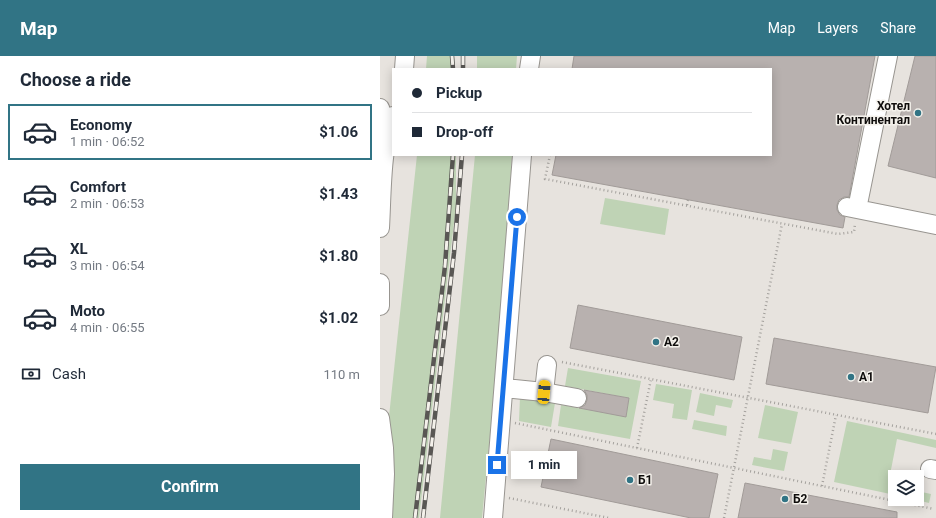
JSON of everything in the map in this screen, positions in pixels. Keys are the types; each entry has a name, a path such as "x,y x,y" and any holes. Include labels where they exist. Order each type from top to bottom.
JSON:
{"street":[{"path":"404,68 405,56"},
{"path":"530,68 531,56"},
{"path":"888,56 852,208 936,224"},
{"path":"380,108 387,126 380,228"},
{"path":"493,518 522,156"},
{"path":"380,283 380,306"},
{"path":"544,392 551,362"},
{"path":"504,388 544,392 577,398"},
{"path":"380,424 384,448 385,474 383,518"}],"path":[{"path":"550,156 545,179 838,234 854,232 852,208"},
{"path":"687,205 688,200"},
{"path":"724,518 782,224"},
{"path":"551,362 651,379 936,434"},
{"path":"637,448 651,379"},
{"path":"822,486 836,415"},
{"path":"512,422 934,509"},
{"path":"505,498 609,518"}],"green space":[{"path":"427,56 454,56 455,68 426,68"},
{"path":"477,56 517,56 516,68 477,68"},
{"path":"417,156 456,156 456,206 419,518 388,518 387,435"},
{"path":"475,156 512,156 503,291 482,518 440,518"},
{"path":"605,198 669,209 665,235 600,224"},
{"path":"568,368 641,381 630,439 558,426 561,405 626,416 629,398 565,386"},
{"path":"656,384 692,390 687,420 672,418 674,404 653,400"},
{"path":"700,393 733,400 731,408 716,405 714,416 696,412"},
{"path":"520,397 555,403 551,427 519,421"},
{"path":"765,405 798,412 791,444 758,438"},
{"path":"694,420 727,426 726,436 692,429"},
{"path":"847,421 936,440 936,448 897,439 891,470 888,470 888,494 834,482"},
{"path":"773,449 788,452 784,471 752,465 754,457 771,460"},
{"path":"924,492 931,494 929,503 924,502"}],"building":[{"path":"574,56 875,56 849,197 844,197 839,200 837,205 837,210 840,215 845,217 843,228 552,175 556,156 772,156 772,68 572,68"},
{"name":"Хотел Континентал","path":"915,56 936,56 936,178 888,166"},
{"name":"А2","path":"578,305 742,337 734,380 570,348"},
{"name":"А1","path":"774,338 936,367 928,413 766,384"},
{"path":"584,390 629,398 626,417 579,408 585,405 587,400 587,395"},
{"name":"Б1","path":"551,439 718,474 709,518 691,518 541,487"},
{"name":"Б2","path":"745,483 897,512 897,518 738,518"}],"railway":[{"path":"452,56 453,68"},
{"path":"463,56 463,68"},
{"path":"415,518 445,266 453,156"},
{"path":"423,518 454,253 462,156"}],"place":[{"name":"Хотел Континентал","path":"918,113"},
{"name":"А2","path":"656,342"},
{"name":"А1","path":"851,377"},
{"name":"Б1","path":"630,480"},
{"name":"Б2","path":"785,499"}],"route":[{"path":"497,465 517,217"}]}
